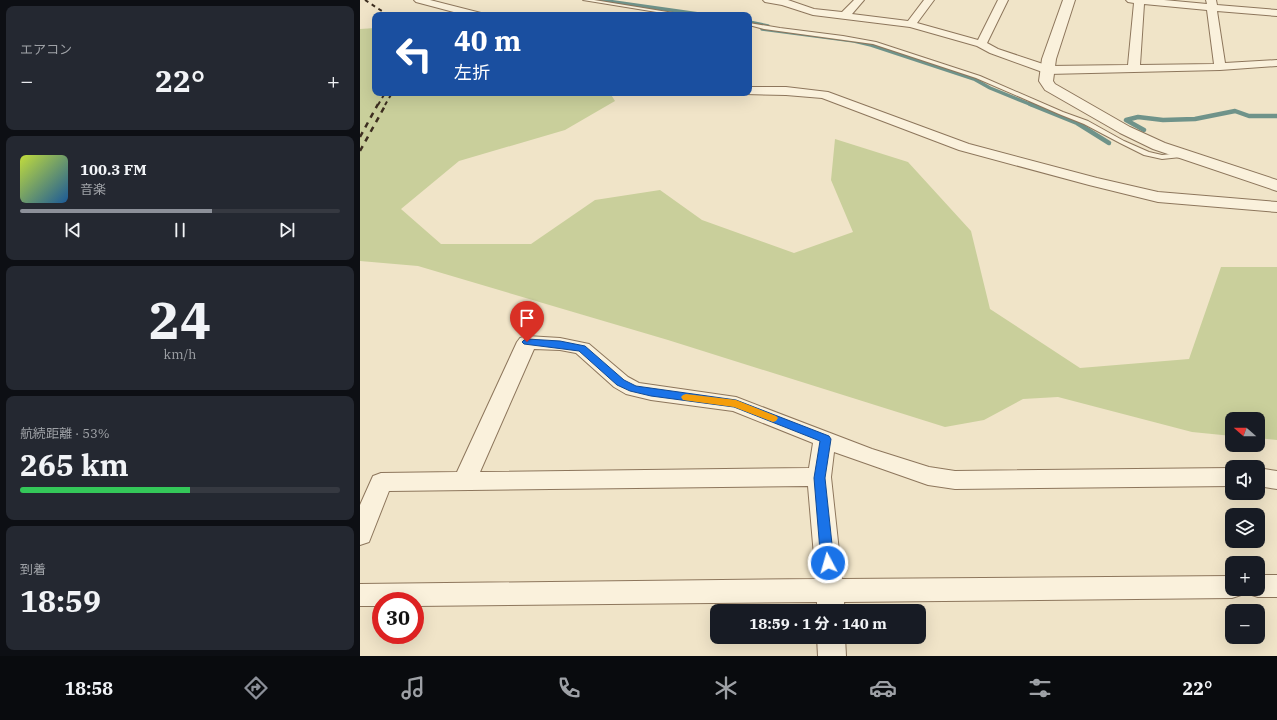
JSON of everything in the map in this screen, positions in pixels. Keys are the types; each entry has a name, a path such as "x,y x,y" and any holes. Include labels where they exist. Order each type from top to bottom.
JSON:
{"street":[{"path":"419,0 465,12"},
{"path":"768,0 785,1 813,12 911,24 981,44 994,52 1048,70 1220,67 1277,63"},
{"path":"844,15 859,0"},
{"path":"911,24 929,0"},
{"path":"981,44 1003,0"},
{"path":"1069,0 1049,59 1046,81 1050,87 1141,138 1181,154 1277,186"},
{"path":"1134,68 1137,0 1211,4 1277,13"},
{"path":"1211,4 1220,67"},
{"path":"752,91 786,91 824,95 964,147 1071,176 1158,197 1277,207"},
{"path":"465,480 527,342 560,344 582,348 621,382 633,389 651,393 736,404 864,455 928,476 955,480 1225,477"},
{"path":"825,439 819,478 831,601"},
{"path":"360,535 381,482 465,480 819,478"},
{"path":"1265,478 1277,480"},
{"path":"1265,586 1277,586"},
{"path":"360,595 831,601 1225,587"},
{"path":"831,644 832,656"}],"lane":[{"path":"585,0 664,12"},
{"path":"752,25 775,30 874,43 978,77 1061,113 1075,116 1136,149 1161,158 1181,154"}],"green space":[{"path":"372,28 372,96 612,96 615,101 565,130 459,161 401,209 441,244 531,244 595,200 660,190 702,220 794,253 853,232 831,180 835,139 908,162 971,231 990,309 1080,368 1189,359 1221,267 1277,267 1277,440 1265,439 1265,412 1225,412 1225,435 1192,432 1058,397 1023,399 984,420 945,427 668,340 418,266 360,261 360,29"}],"waterway":[{"path":"600,0 685,12"},
{"path":"752,23 768,26"},
{"path":"762,29 854,41 871,45 974,79 990,88 1032,105"},
{"path":"1030,104 1077,123 1109,143"},
{"path":"1144,130 1126,120 1138,117 1163,120 1195,119 1235,111 1249,116 1277,116"}],"railway":[{"path":"365,0 383,12"},
{"path":"378,105 383,96"},
{"path":"385,105 390,96"},
{"path":"360,137 378,104"},
{"path":"360,151 386,104"}],"slow traffic":[{"path":"686,397 736,404 773,418"}],"route":[{"path":"527,342 560,344 582,348 621,382 633,389 651,393 736,404 825,439 819,478 828,563"}]}
